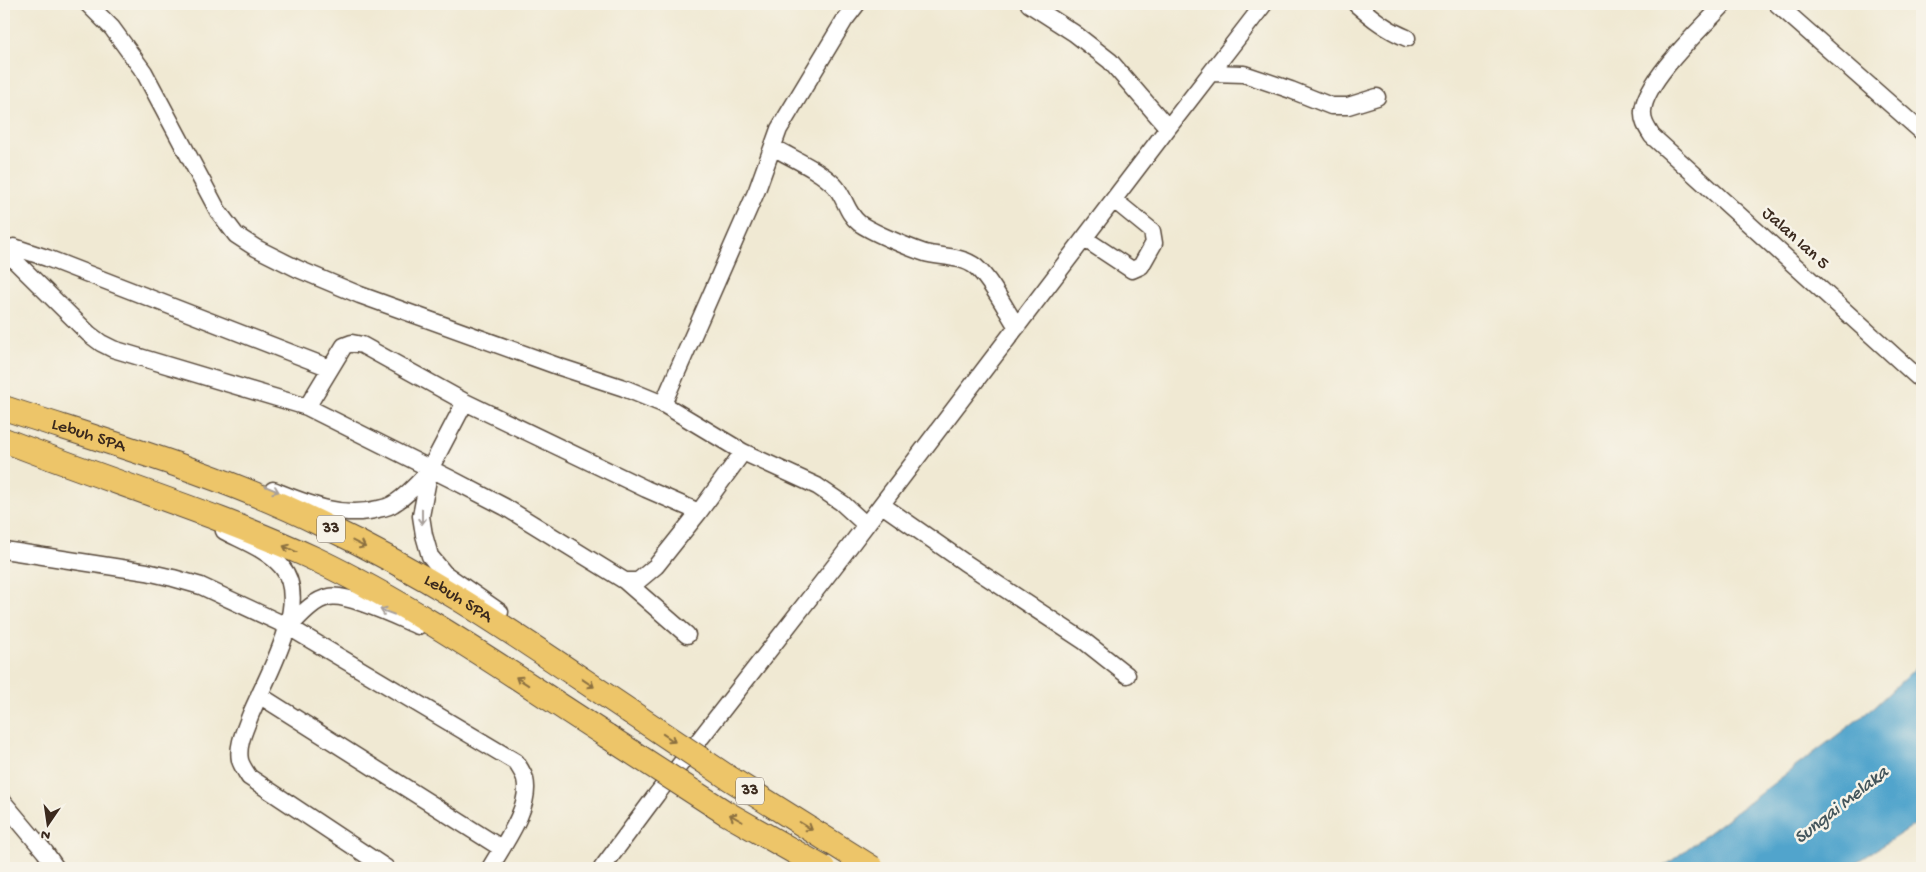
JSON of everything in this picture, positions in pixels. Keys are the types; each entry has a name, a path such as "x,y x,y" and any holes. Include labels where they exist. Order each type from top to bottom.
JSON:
{"highway":[{"path":"4,402 32,417"},
{"name":"Lebuh SPA","path":"4,408 142,453 239,489 321,524 388,558 458,598 726,776 872,868"},
{"name":"Lebuh SPA","path":"4,440 84,471 225,520 317,560 386,596 435,624 726,813 824,868"},
{"path":"4,456 84,471"}],"street":[{"path":"88,4 112,28 144,72 204,187 218,211 236,235 256,248 298,269 360,296 550,364 624,388 663,404 743,452 817,486 842,503 866,525"},
{"path":"663,404 757,190 779,129 844,21 857,4"},
{"path":"1029,4 1074,32 1110,61 1168,128"},
{"path":"602,868 1264,4"},
{"path":"1356,4 1376,22 1395,34 1407,38"},
{"name":"Jalan Ian 5","path":"1724,4 1661,74 1646,99 1643,111 1644,124 1652,136 1922,381"},
{"path":"1776,4 1922,132"},
{"path":"1211,73 1244,74 1331,106 1348,106 1377,98"},
{"path":"772,147 834,184 841,193 850,215 860,224 917,250 962,260 976,266 1017,327"},
{"path":"1085,238 1132,270 1141,266 1154,243 1152,231 1114,200"},
{"path":"330,368 20,248 11,250 10,256 89,334 101,343 113,349 307,408 430,469 504,507 626,581 686,635"},
{"path":"307,408 344,346 352,343 362,345 465,402 646,489 699,512"},
{"path":"142,453 184,456 311,505 342,512 369,512 392,505 410,491 430,469 465,402"},
{"path":"626,581 638,581 647,575 699,512 743,452"},
{"path":"430,469 421,516 430,556 444,573 539,639 559,664"},
{"path":"132,487 268,554 282,567 290,581 292,596 289,627 240,740 240,760 249,776 386,868"},
{"path":"882,505 1084,641 1128,675"},
{"path":"4,550 173,578 201,586 289,627 516,762 525,779 526,795 522,812 490,868"},
{"path":"289,627 315,603 330,597 354,600 393,615 479,654"},
{"path":"259,695 501,848"},
{"path":"4,803 56,868"}],"water":[{"name":"Sungai Melaka","path":"1922,662 1922,820 1847,868 1662,868 1873,708"}]}
